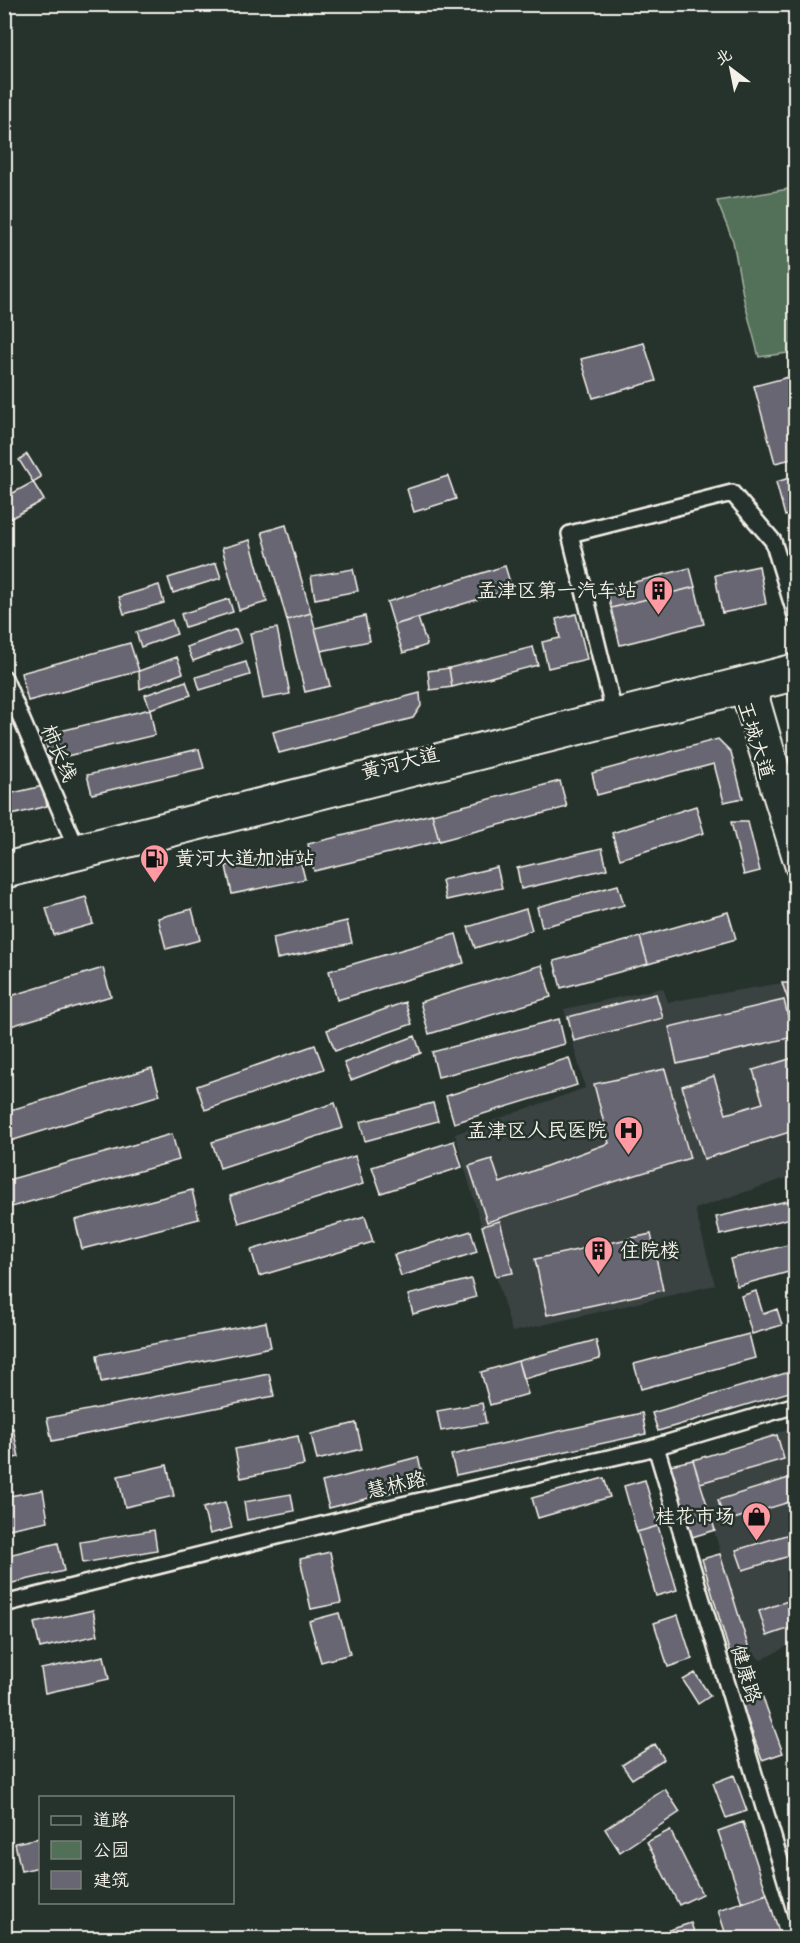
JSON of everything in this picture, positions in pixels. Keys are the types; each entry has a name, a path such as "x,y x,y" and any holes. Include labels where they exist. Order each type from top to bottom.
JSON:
{"main road":[{"name":"黄河大道","path":"4,863 747,684 795,664"},
{"name":"黄河大道","path":"747,684 795,680"},
{"name":"王城大道","path":"747,684 795,825"},
{"name":"王城大道","path":"747,684 795,868"},
{"name":"黄河大道","path":"4,878 615,717"}],"street":[{"path":"615,717 570,534 732,493 773,542 795,616"},
{"name":"柿长线","path":"4,678 75,845"},
{"name":"慧林路","path":"4,1604 398,1506 656,1447 795,1405"},
{"name":"健康路","path":"656,1447 795,1914"}],"shaded area":[{"name":"孟津区人民医院","path":"795,981 795,1175 695,1209 715,1285 512,1332 455,1134 585,1088 564,1009 663,988 668,1002"},
{"name":"桂花市场","path":"795,1427 795,1642 761,1660 749,1649 693,1460"}],"green space":[{"path":"795,188 795,352 759,357 744,300 733,241 717,201"}],"building":[{"path":"644,343 656,381 593,398 581,359"},
{"path":"796,375 796,407 788,409 796,435 796,458 775,463 754,386"},
{"path":"27,454 41,477 33,482 19,460"},
{"path":"448,476 456,499 414,512 407,489"},
{"path":"796,476 796,513 785,516 776,482"},
{"path":"33,482 44,500 4,522 4,498"},
{"path":"286,525 311,613 287,620 262,532"},
{"path":"250,540 267,602 239,610 222,548"},
{"path":"216,563 221,578 173,593 168,578"},
{"path":"505,566 512,589 394,625 387,602"},
{"path":"759,566 766,604 722,613 715,575"},
{"path":"690,568 695,587 611,608 607,589"},
{"path":"353,569 358,591 315,599 311,576"},
{"path":"159,585 164,603 124,614 119,597"},
{"name":"孟津区第一汽车站","path":"695,587 704,624 620,645 611,608"},
{"path":"229,599 233,612 185,627 181,614"},
{"path":"311,613 330,686 305,692 287,620"},
{"path":"576,614 587,659 548,668 542,642 560,638 556,619"},
{"path":"365,616 370,641 321,651 315,628"},
{"path":"418,618 427,645 403,653 394,625"},
{"path":"172,620 177,634 141,647 136,632"},
{"path":"277,628 290,694 263,699 250,633"},
{"path":"236,629 241,643 193,661 187,647"},
{"path":"130,643 139,671 28,701 21,673"},
{"path":"533,647 538,665 452,687 449,668"},
{"path":"177,657 183,673 140,689 139,671"},
{"path":"246,662 250,675 200,690 196,677"},
{"path":"449,668 452,687 430,690 428,671"},
{"path":"186,681 191,695 150,709 145,695"},
{"path":"420,693 421,706 413,718 279,753 273,732"},
{"path":"150,709 155,735 50,760 44,735"},
{"path":"718,739 731,752 743,798 724,802 714,764 597,795 592,773"},
{"path":"199,749 204,768 92,794 87,775"},
{"path":"560,781 567,807 439,841 432,814"},
{"path":"43,786 47,806 4,817 4,795"},
{"path":"696,806 704,833 620,859 612,833"},
{"path":"432,814 439,841 314,871 308,844"},
{"path":"731,822 748,822 760,871 744,875"},
{"path":"602,848 607,869 521,889 517,868"},
{"path":"298,851 305,879 232,894 226,866"},
{"path":"497,867 502,888 446,900 442,880"},
{"path":"618,885 624,905 542,927 537,907"},
{"path":"86,897 93,924 54,935 46,908"},
{"path":"192,909 200,940 166,949 158,918"},
{"path":"526,909 532,930 475,948 468,927"},
{"path":"728,912 736,939 648,964 640,937"},
{"path":"347,921 352,943 277,959 273,938"},
{"path":"456,934 464,963 337,1000 329,971"},
{"path":"640,937 648,964 561,988 554,961"},
{"path":"542,965 551,997 429,1034 420,1002"},
{"path":"103,968 111,996 4,1028 4,998"},
{"path":"782,983 796,983 796,1022"},
{"path":"656,994 663,1018 574,1041 568,1017"},
{"path":"784,1000 793,1037 677,1064 669,1027"},
{"path":"405,1002 412,1024 335,1051 327,1030"},
{"path":"559,1019 565,1044 438,1077 432,1052"},
{"path":"415,1036 421,1053 351,1080 344,1063"},
{"path":"315,1045 324,1069 205,1110 197,1086"},
{"path":"796,1057 796,1130 704,1159 682,1086 714,1076 726,1114 763,1103 753,1070"},
{"path":"569,1058 577,1085 454,1123 446,1096"},
{"path":"152,1068 160,1095 4,1143 4,1112"},
{"path":"665,1069 690,1158 487,1222 469,1166 492,1159 500,1183 609,1143 594,1084"},
{"path":"335,1103 343,1128 220,1168 212,1142"},
{"path":"433,1103 438,1121 365,1141 360,1122"},
{"path":"172,1134 179,1160 4,1209 4,1181"},
{"path":"454,1141 462,1167 381,1193 372,1167"},
{"path":"355,1156 363,1184 239,1223 230,1196"},
{"path":"192,1190 199,1219 82,1249 75,1220"},
{"path":"796,1199 796,1217 720,1235 716,1217"},
{"path":"365,1216 373,1242 259,1276 251,1250"},
{"path":"500,1221 513,1273 496,1276 482,1226"},
{"path":"471,1231 477,1252 401,1276 394,1255"},
{"name":"住院楼","path":"651,1234 663,1290 547,1315 535,1259"},
{"path":"796,1243 796,1270 737,1286 730,1259"},
{"path":"471,1279 476,1297 413,1314 408,1295"},
{"path":"756,1291 763,1314 777,1309 782,1325 752,1334 741,1296"},
{"path":"266,1322 271,1347 101,1382 97,1355"},
{"path":"749,1334 755,1358 641,1389 634,1364"},
{"path":"596,1340 600,1359 523,1379 518,1361"},
{"path":"518,1361 528,1394 490,1405 481,1372"},
{"path":"796,1370 796,1390 658,1431 652,1413"},
{"path":"269,1374 274,1396 52,1441 47,1418"},
{"path":"482,1403 486,1423 441,1431 437,1411"},
{"path":"642,1413 646,1434 456,1475 451,1455"},
{"path":"356,1423 362,1449 317,1460 311,1434"},
{"path":"13,1428 19,1457 4,1460 4,1430"},
{"path":"777,1435 784,1459 700,1483 693,1460"},
{"path":"298,1436 304,1465 241,1478 235,1449"},
{"path":"418,1457 425,1484 329,1508 322,1482"},
{"path":"693,1460 715,1530 692,1537 670,1465"},
{"path":"167,1465 174,1496 125,1507 118,1476"},
{"path":"792,1477 796,1488 796,1500 724,1522 718,1500"},
{"path":"604,1478 610,1497 538,1518 532,1498"},
{"path":"645,1480 658,1526 637,1532 624,1486"},
{"path":"43,1490 48,1521 4,1530 4,1497"},
{"path":"291,1494 294,1511 247,1520 244,1502"},
{"path":"225,1502 232,1528 210,1534 203,1508"},
{"path":"658,1526 677,1590 656,1596 637,1532"},
{"path":"154,1530 157,1550 83,1563 80,1542"},
{"path":"796,1532 796,1554 743,1570 736,1550"},
{"path":"58,1543 64,1571 4,1585 4,1556"},
{"path":"330,1552 341,1603 311,1609 300,1559"},
{"path":"720,1554 749,1649 730,1654 702,1559"},
{"path":"796,1598 796,1626 767,1636 759,1611"},
{"path":"93,1610 98,1635 40,1648 34,1623"},
{"path":"339,1613 350,1654 321,1662 309,1621"},
{"path":"678,1615 692,1659 668,1667 654,1623"},
{"path":"104,1656 109,1679 45,1693 41,1669"},
{"path":"695,1673 710,1696 698,1704 683,1680"},
{"path":"762,1695 783,1753 762,1760 741,1702"},
{"path":"655,1744 664,1759 632,1779 622,1765"},
{"path":"734,1775 747,1811 726,1818 713,1783"},
{"path":"665,1789 680,1812 620,1852 605,1829"},
{"path":"743,1822 767,1894 742,1903 718,1831"},
{"path":"670,1830 702,1894 679,1905 647,1842"},
{"path":"39,1838 39,1867 21,1871 15,1843"},
{"path":"767,1894 781,1938 753,1938 752,1934 727,1938 718,1910"},
{"path":"691,1923 696,1938 668,1938 666,1931"}],"place":[{"name":"孟津区第一汽车站","path":"658,616"},
{"name":"黄河大道加油站","path":"154,884"},
{"name":"孟津区人民医院","path":"628,1156"},
{"name":"住院楼","path":"599,1276"},
{"name":"桂花市场","path":"756,1542"}]}
